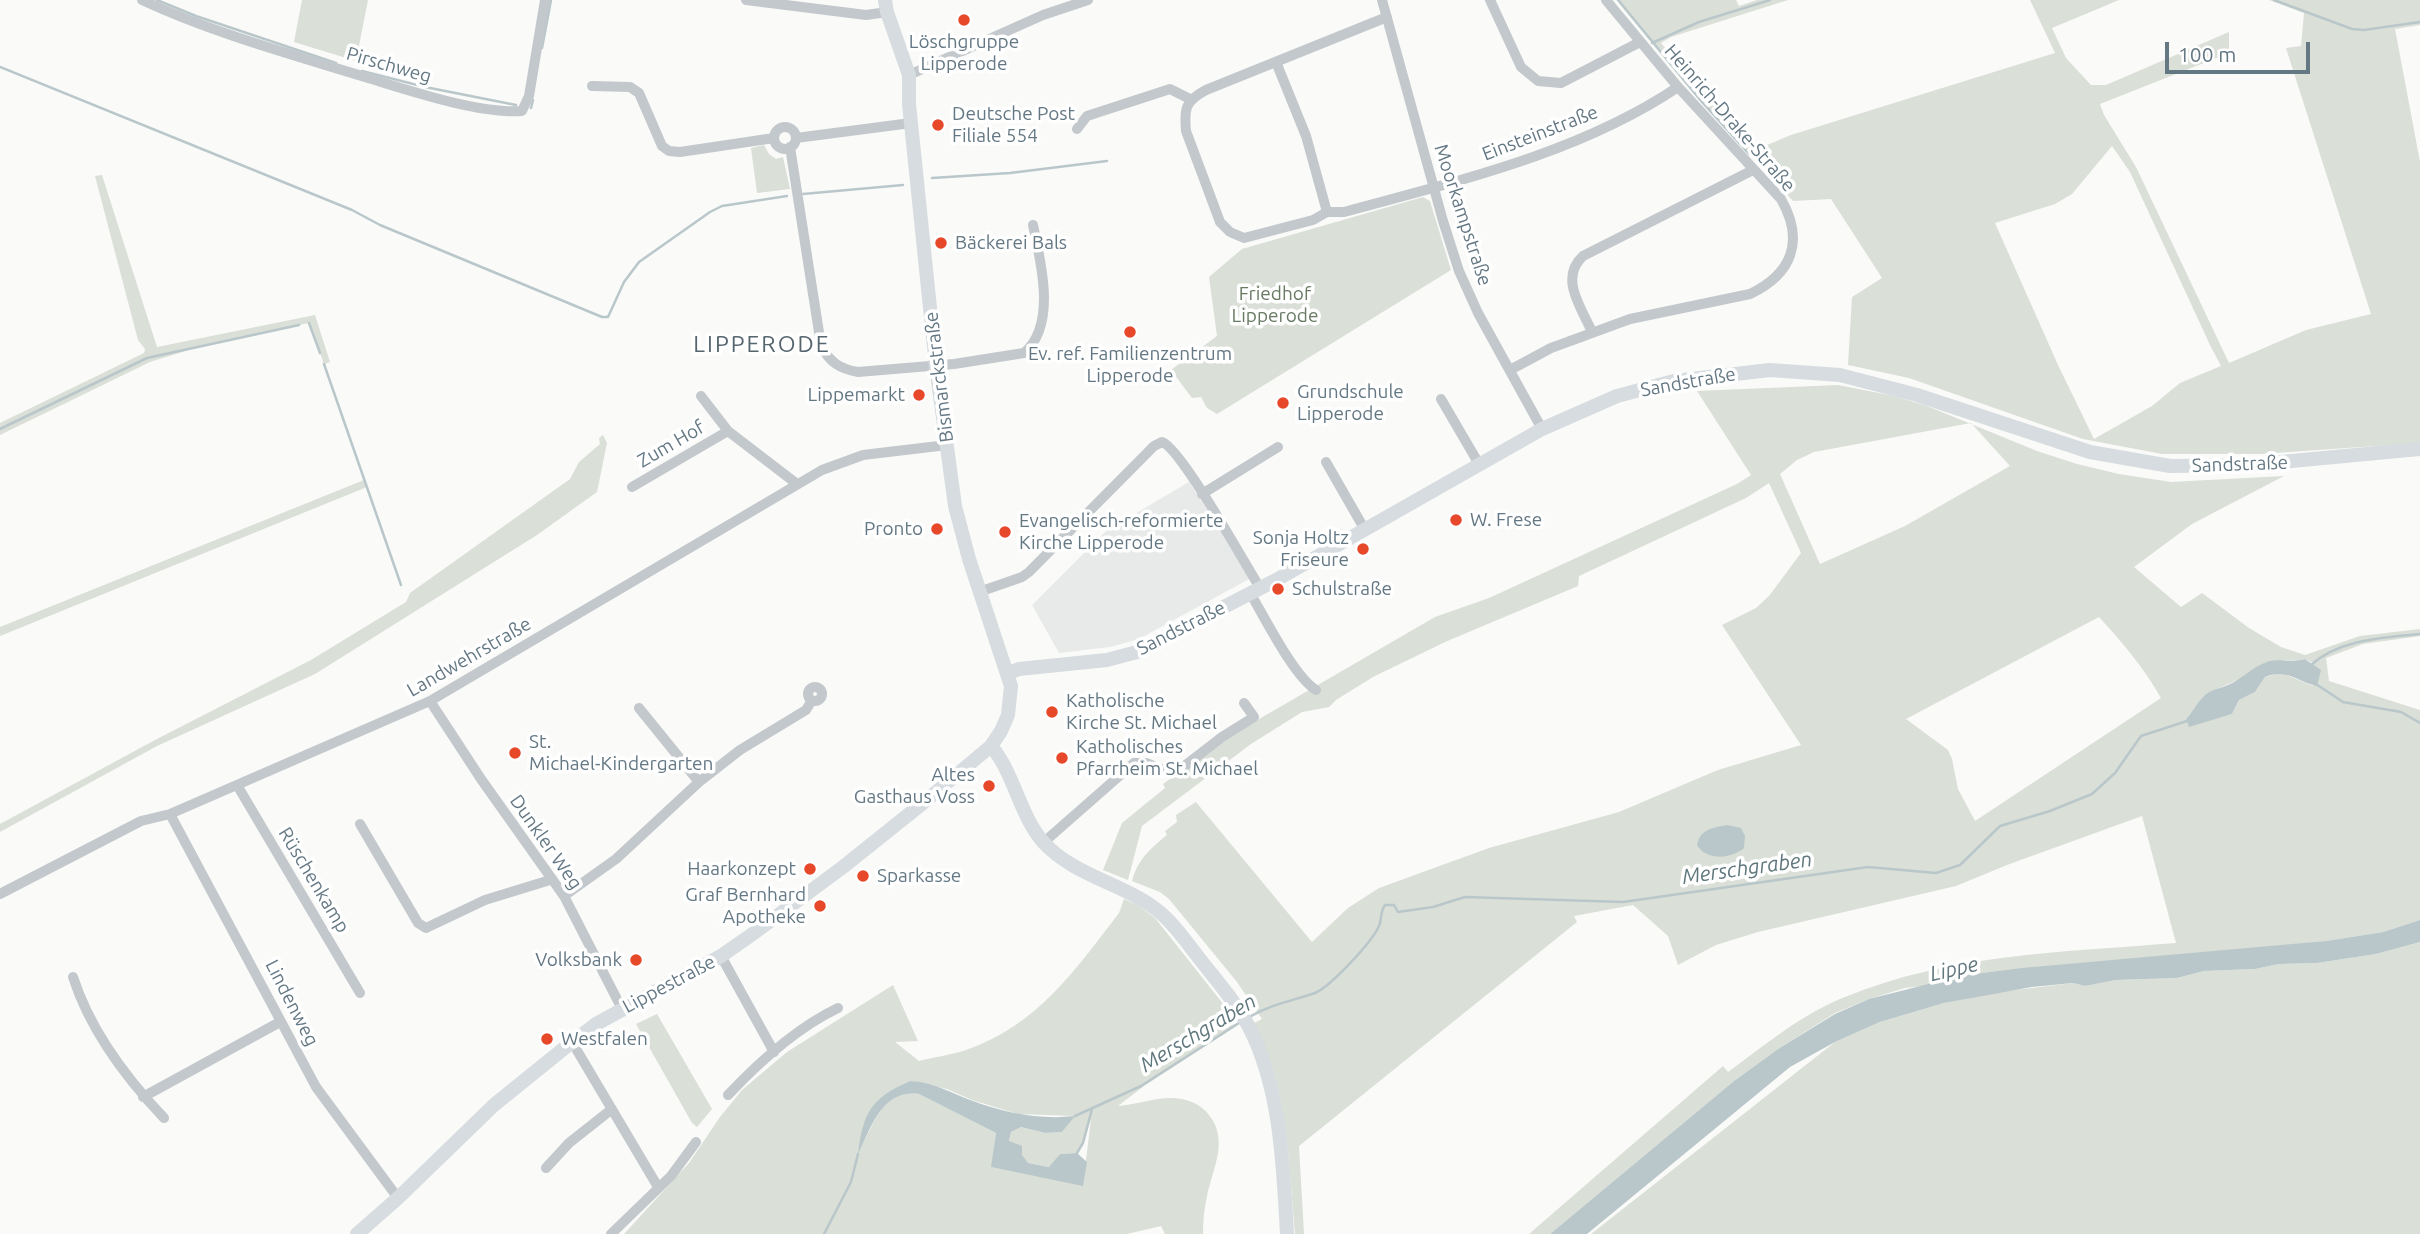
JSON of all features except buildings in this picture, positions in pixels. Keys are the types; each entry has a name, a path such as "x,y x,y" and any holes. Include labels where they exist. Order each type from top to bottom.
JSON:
{"main road":[{"name":"Bismarckstraße","path":"886,6 909,75 911,123 936,366 955,506 979,592 1009,673 1011,696 1008,715 991,746"},
{"name":"Sandstraße","path":"1009,673 1107,660 1137,652 1365,530 1542,429 1618,396 1674,381 1710,375 1770,370 1839,375 1917,395 2090,452 2157,464 2249,465 2420,449"},
{"path":"991,746 1003,761 1017,797 1044,842 1059,857 1142,899 1166,918 1249,1026 1264,1062 1273,1101 1283,1167 1287,1234"},
{"name":"Lippestraße","path":"357,1234 494,1105 572,1042 622,1009 721,956 843,867 991,746"}],"street":[{"name":"Pirschweg","path":"142,0 248,41 419,93 505,113 522,111 529,96 545,0"},
{"path":"746,0 866,15 886,6"},
{"path":"909,75 1043,15 1088,0"},
{"name":"Moorkampstraße","path":"1381,0 1433,187 1460,271 1477,312 1542,429"},
{"path":"1490,0 1521,67 1538,81 1561,83 1640,42"},
{"name":"Heinrich-Drake-Straße","path":"1510,370 1551,348 1630,319 1750,294 1766,287 1780,275 1792,250 1791,217 1781,199 1678,87 1606,0"},
{"path":"1077,129 1087,116 1170,89 1192,100 1206,90 1387,17"},
{"path":"1276,62 1306,136 1327,212"},
{"path":"592,86 631,87 639,93 662,146 669,151 680,152 774,138"},
{"name":"Einsteinstraße","path":"1192,100 1187,106 1186,131 1220,222 1230,232 1244,237 1313,220 1327,212 1344,212 1480,175 1606,127 1661,99 1678,87"},
{"path":"774,138 779,147 911,123"},
{"path":"774,138 778,129 785,126 792,129 821,345 825,354 847,370 858,372 936,366 1024,354 1032,346 1043,323 1040,262 1033,225"},
{"path":"1592,332 1572,286 1572,270 1577,261 1753,170"},
{"name":"Zum Hof","path":"701,396 728,431 797,484"},
{"path":"1441,399 1479,464"},
{"name":"Zum Hof","path":"632,487 728,431"},
{"path":"979,592 1029,572 1154,446 1163,442 1170,444 1202,494 1286,653 1308,686 1316,690"},
{"name":"Landwehrstraße","path":"0,894 141,821 170,814 430,701 822,470 863,455 947,445"},
{"path":"1202,494 1278,447"},
{"path":"1326,462 1365,530"},
{"path":"564,896 616,859 699,782 740,750 806,710 812,700"},
{"name":"Dunkler Weg","path":"430,701 550,880 564,896 622,1009"},
{"path":"1044,842 1134,763 1146,763 1170,772 1182,768 1222,737 1254,718 1244,702"},
{"path":"639,708 699,782"},
{"name":"Rüschenkamp","path":"237,785 360,993"},
{"name":"Lindenweg","path":"170,814 316,1087 398,1198"},
{"path":"360,824 421,926 430,927 485,900 550,880"},
{"path":"721,956 774,1052"},
{"path":"73,977 100,1035 144,1097 164,1118"},
{"path":"728,1094 811,1022 838,1008"},
{"path":"144,1097 280,1022"},
{"path":"572,1042 658,1187"},
{"path":"546,1168 569,1143 612,1109"},
{"path":"611,1234 671,1176 696,1142"}],"shaded area":[{"path":"1189,482 1251,578 1139,639 1110,647 1059,653 1032,605 1114,523 1116,525"},
{"path":"2305,659 2321,670 2317,686 2286,675 2265,677 2255,692 2239,700 2232,714 2189,727 2186,719 2209,692 2233,682 2267,662"},
{"path":"1727,825 1741,828 1745,836 1744,848 1719,857 1701,850 1697,845 1704,832"},
{"path":"2420,920 2420,942 2376,954 2317,963 2204,971 2177,978 2116,980 2085,986 2073,983 2032,987 1944,1003 1880,1022 1835,1042 1790,1067 1587,1234 1550,1234 1734,1081 1778,1049 1835,1014 1869,999 1960,976 2326,941 2383,932"},
{"path":"910,1081 935,1086 1010,1112 1049,1117 1075,1116 1062,1132 1045,1133 1021,1127 1011,1132 1009,1141 1022,1146 1022,1155 1028,1163 1049,1167 1060,1154 1077,1153 1087,1162 1083,1186 991,1167 996,1133 919,1094 906,1094 887,1104 873,1122 858,1154 866,1117 871,1108 886,1094"}],"green space":[{"path":"302,0 368,0 356,61 294,42"},
{"path":"1618,0 1736,0 1739,6 1757,0 1788,0 1671,37 1661,43 1755,150 1791,135 2055,53 2030,0 2119,0 2052,28 2066,58 2091,85 2106,85 2229,32 2229,53 2100,104 2136,167 2229,363 2306,330 2371,314 2286,48 2301,46 2304,13 2269,0 2420,0 2420,25 2395,29 2420,162 2420,443 2260,454 2162,454 2083,439 1909,378 1848,365 1852,297 1882,278 1831,199 1793,201 1702,102","holes":["2112,146 2130,172 2221,366 2180,383 2152,406 2094,439 1995,223 2055,204 2072,194"]},
{"path":"764,145 776,159 783,157 790,189 757,193 751,148"},
{"path":"102,175 157,347 315,315 330,362 324,364 309,323 208,344 150,362 0,435 0,423 144,353 145,349 138,340 95,176"},
{"name":"Friedhof Lipperode","path":"1423,197 1430,201 1451,270 1217,414 1207,408 1201,397 1192,398 1171,370 1217,336 1209,277 1242,249"},
{"path":"1838,385 1894,396 1969,423 1814,452 1797,460 1780,474 1820,564 1905,526 2010,466 1972,425 2037,451 2119,474 2171,482 2284,476 2192,524 2134,567 2181,607 2202,593 2249,628 2281,647 2305,655 2360,636 2420,629 2420,636 2363,644 2326,658 2329,681 2420,710 2420,920 2383,932 2326,941 1905,988 1869,999 1835,1013 1734,1081 1550,1234 1529,1234 1723,1066 1728,1072 1784,1031 1829,1004 1885,983 1966,963 2176,943 2142,816 1956,886 1758,932 1716,945 1678,965 1668,936 1633,905 1574,916 1577,922 1299,1146 1304,1234 1295,1234 1280,1099 1269,1058 1254,1023 1262,1019 1237,982 1169,899 1160,892 1132,881 1141,860 1167,835 1165,831 1177,822 1176,815 1196,802 1312,942 1348,908 1379,888 1489,848 1619,812 1718,770 1801,745 1722,625 1756,608 1769,596 1801,553 1769,483 1746,498 1579,576 1578,586 1445,642 1373,677 1329,707 1302,712 1251,744 1142,826 1128,880 1103,870 1122,823 1165,788 1163,784 1223,740 1435,617 1489,598 1737,484 1751,475 1697,391","holes":["2099,617 2133,656 2161,698 1975,821 1958,789 1948,750 1906,719","2305,659 2313,663 2313,686 2282,673 2265,677 2255,692 2239,700 2232,714 2189,726 2186,719 2207,694 2284,660"]},
{"path":"603,435 607,443 597,492 537,535 315,674 157,746 0,832 0,824 311,660 406,602 410,593 570,479 579,462 600,444 599,438"},
{"path":"364,480 367,487 0,636 0,627"},
{"path":"1124,899 1155,918 1228,1010 1236,1026 1118,1106 1176,1098 1197,1104 1209,1115 1215,1125 1219,1144 1205,1206 1203,1234 1165,1234 1161,1226 1127,1234 624,1234 689,1163 742,1090 787,1052 893,985 918,1041 895,1042 919,1061 966,1050 1014,1026 1034,1011 1070,975 1119,913","holes":["910,1081 947,1089 1018,1114 1074,1116 1062,1132 1045,1133 1021,1127 1011,1132 1009,1142 1028,1163 1050,1167 1060,1154 1077,1153 1091,1119 1083,1185 992,1167 996,1133 919,1094 896,1097 887,1104 874,1121 858,1151 875,1108 897,1087"]},
{"path":"2420,942 2420,1234 1591,1234 1835,1042 1880,1022 1944,1003 1999,992 2073,983 2085,986 2116,980 2177,978 2204,971 2255,969 2279,964 2317,963 2376,954"},
{"path":"657,1014 712,1109 697,1127 692,1123 636,1024"}],"waterway":[{"path":"157,0 196,16 336,63"},
{"path":"542,48 551,0"},
{"path":"1618,0 1702,102 1749,154"},
{"path":"1652,43 1699,22 1770,0"},
{"path":"2274,0 2352,29 2364,30 2420,22"},
{"path":"0,67 352,210 380,225 602,317 608,317 624,282 639,262 710,212 722,206 787,196"},
{"path":"362,71 516,105"},
{"path":"531,108 533,100"},
{"path":"932,178 1010,173 1107,161"},
{"path":"803,194 903,185"},
{"path":"309,323 320,353"},
{"path":"0,429 147,358 299,325"},
{"path":"324,364 401,585"},
{"path":"2311,665 2322,656 2362,641 2420,634"},
{"name":"Merschgraben","path":"2316,684 2343,702 2401,712 2420,723"},
{"name":"Merschgraben","path":"1248,1018 1272,1006 1315,993 1331,982 1375,933 1385,905 1394,905 1398,912 1433,907 1465,897 1623,902 1868,867 1936,873 1960,865 2000,826 2050,811 2092,794 2115,773 2141,736 2190,720"},
{"name":"Merschgraben","path":"1075,1116 1141,1086 1239,1023"},
{"path":"1077,1153 1083,1143 1092,1109"},
{"path":"824,1234 851,1182 858,1154"}],"place":[{"name":"Löschgruppe Lipperode","path":"964,20"},
{"name":"Deutsche Post Filiale 554","path":"938,125"},
{"name":"Bäckerei Bals","path":"941,243"},
{"name":"Ev. ref. Familienzentrum Lipperode","path":"1130,332"},
{"name":"Lippemarkt","path":"919,395"},
{"name":"Grundschule Lipperode","path":"1283,403"},
{"name":"W. Frese","path":"1456,520"},
{"name":"Pronto","path":"937,529"},
{"name":"Evangelisch-reformierte Kirche Lipperode","path":"1005,532"},
{"name":"Sonja Holtz Friseure","path":"1363,549"},
{"name":"Schulstraße","path":"1278,589"},
{"name":"Katholische Kirche St. Michael","path":"1052,712"},
{"name":"St. Michael-Kindergarten","path":"515,753"},
{"name":"Katholisches Pfarrheim St. Michael","path":"1062,758"},
{"name":"Altes Gasthaus Voss","path":"989,786"},
{"name":"Haarkonzept","path":"810,869"},
{"name":"Sparkasse","path":"863,876"},
{"name":"Graf Bernhard Apotheke","path":"820,906"},
{"name":"Volksbank","path":"636,960"},
{"name":"Westfalen","path":"547,1039"}],"district":[{"name":"LIPPERODE","path":"762,344"}],"water label":[{"name":"Lippe","path":"1954,969"}]}
